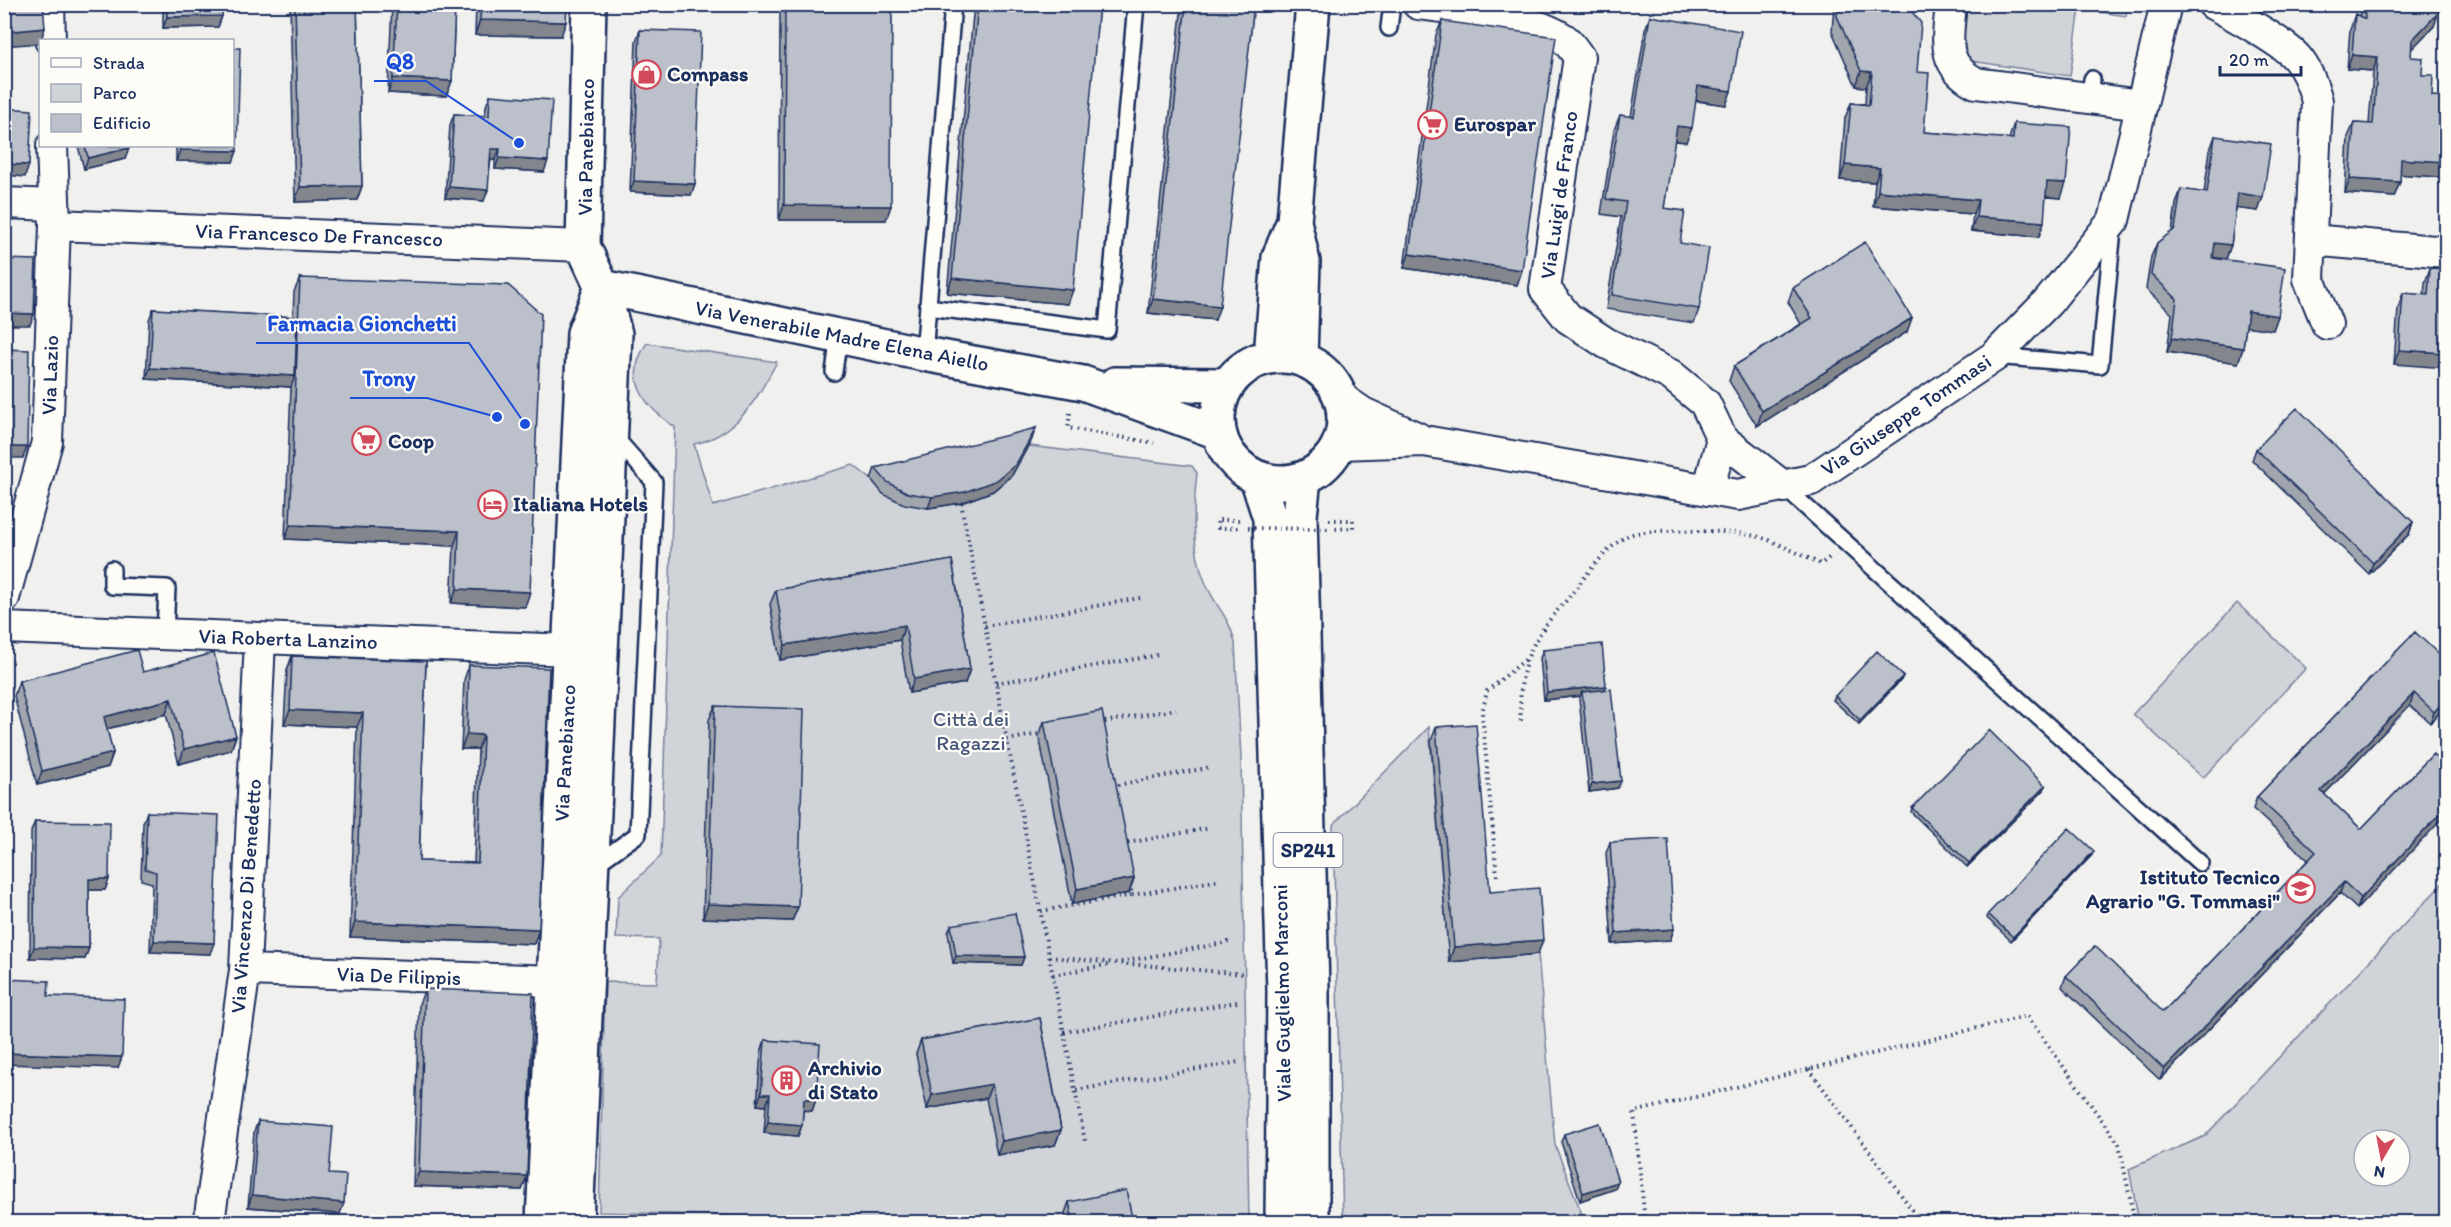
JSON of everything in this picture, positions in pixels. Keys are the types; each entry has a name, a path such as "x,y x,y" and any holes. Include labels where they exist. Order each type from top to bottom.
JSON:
{"street":[{"path":"49,4 50,39"},
{"name":"Via Panebianco","path":"576,1222 615,334 602,286 584,246 589,4"},
{"path":"1286,357 1303,262 1294,221 1313,4"},
{"name":"Via Luigi de Franco","path":"1418,4 1482,12 1523,14 1566,40 1579,57 1545,289 1568,318 1606,343 1671,375 1705,403 1722,439"},
{"path":"1951,4 1949,55 1953,66 1964,77 1976,83 2091,88 2141,105"},
{"name":"Via Giuseppe Tommasi","path":"1340,444 1424,441 1738,495 1811,480 1995,356 2048,302 2114,220 2166,4"},
{"path":"2222,9 2296,56 2311,79 2317,101 2309,279 2326,324"},
{"name":"Via Lazio","path":"4,598 47,442 54,215 52,147"},
{"name":"Via Francesco De Francesco","path":"4,203 54,215 112,236 584,246"},
{"path":"2311,240 2446,252"},
{"name":"Via Panebianco","path":"543,1222 584,333 602,286"},
{"name":"Via Venerabile Madre Elena Aiello","path":"602,286 924,354 1083,383 1227,385"},
{"path":"1286,357 1325,374 1341,398 1345,429 1340,444 1319,470 1304,478 1288,482 1257,478 1239,467 1226,451 1218,432 1220,400 1227,385 1246,366 1286,357"},
{"name":"Via Venerabile Madre Elena Aiello","path":"1083,383 1218,432"},
{"name":"Via Giuseppe Tommasi","path":"1341,398 1363,412 1424,441"},
{"path":"1708,490 1722,439 1784,487"},
{"name":"Viale Guglielmo Marconi","path":"1257,478 1270,518 1284,991 1282,1222"},
{"name":"Viale Guglielmo Marconi","path":"1304,478 1300,516 1311,990 1312,1222"},
{"name":"Via Roberta Lanzino","path":"4,627 571,650"},
{"name":"Via Vincenzo Di Benedetto","path":"209,1222 245,970 260,639"},
{"name":"Via De Filippis","path":"245,970 554,981"}],"lane":[{"path":"924,354 953,4"},
{"path":"928,306 1107,330 1136,4"},
{"path":"1389,28 1392,4"},
{"path":"1995,356 2100,365 2114,220"},
{"path":"834,372 839,336"},
{"path":"592,868 638,834 654,482 611,433"},
{"path":"1784,487 2200,863"},
{"path":"112,569 112,586 167,588 165,634"}],"path":[{"path":"1070,413 1068,428 1164,444"},
{"path":"961,503 1085,1141"},
{"path":"1239,520 1217,520 1218,528 1353,528 1353,520 1329,520"},
{"path":"1521,721 1519,691 1526,659 1546,623 1610,551 1629,535 1688,532 1751,535 1821,564 1848,544"},
{"path":"985,626 1140,598"},
{"path":"996,683 1158,655"},
{"path":"1497,876 1482,713 1486,691 1526,659"},
{"path":"1089,725 1176,710"},
{"path":"1099,723 1101,734"},
{"path":"1007,740 1048,732"},
{"path":"1111,786 1212,767"},
{"path":"1109,776 1113,798"},
{"path":"1122,844 1210,828"},
{"path":"1119,832 1124,854"},
{"path":"1128,875 1131,895"},
{"path":"1041,911 1220,880"},
{"path":"1053,975 1229,942"},
{"path":"1049,957 1244,974"},
{"path":"1064,1032 1238,1002"},
{"path":"1645,1222 1634,1112 2027,1016 2119,1144 2135,1222"},
{"path":"1076,1090 1239,1062"},
{"path":"1809,1069 1921,1222"}],"green space":[{"path":"1966,5 2127,5 2126,16 2080,9 2070,76 1958,59"},
{"name":"Città dei Ragazzi","path":"647,343 777,362 754,401 734,424 709,439 694,444 713,506 853,465 871,479 1032,439 1030,446 1192,466 1197,473 1194,515 1201,571 1210,592 1226,618 1235,643 1241,758 1249,1222 896,1222 896,1220 599,1212 605,982 657,983 659,939 616,938 618,897 661,856 675,427 654,410 640,391 637,368"},
{"path":"2237,603 2306,668 2203,778 2133,714"},
{"path":"1429,727 1449,961 1538,954 1555,1145 1585,1222 1343,1222 1333,825"},
{"path":"2446,880 2446,1222 2139,1222 2129,1169 2205,1136"}],"building":[{"path":"4,4 43,4 45,28 4,32"},
{"path":"167,4 222,4 222,16 167,17"},
{"path":"295,4 357,4 362,186 300,187"},
{"path":"397,4 455,4 452,81 393,78"},
{"path":"481,4 567,4 566,22 480,20"},
{"path":"785,4 892,4 891,206 784,205"},
{"path":"978,4 1099,4 1073,290 952,278"},
{"path":"1186,4 1254,4 1220,306 1153,299"},
{"path":"1838,4 1907,4 1921,23 1917,72 1929,73 1924,132 2013,139 2014,123 2071,127 2066,183 2047,182 2044,222 1976,217 1978,200 1878,191 1880,168 1845,165 1851,103 1869,105 1872,72 1861,71 1837,16"},
{"path":"2364,4 2439,4 2439,12 2412,40 2411,57 2423,58 2422,75 2433,75 2432,96 2446,97 2445,162 2401,159 2400,182 2350,179 2354,123 2373,124 2378,57 2352,55 2355,14 2365,19"},
{"path":"1650,16 1741,31 1731,91 1698,86 1692,128 1677,126 1664,208 1685,211 1680,243 1709,248 1699,309 1612,295 1626,202 1606,199 1620,115 1634,117"},
{"path":"1442,21 1556,37 1522,270 1409,254"},
{"path":"640,30 701,32 695,184 634,181"},
{"path":"234,48 240,48 237,151 180,150 180,147 234,147"},
{"path":"490,95 552,100 548,161 499,158 500,149 491,149 488,190 449,187 454,114 489,116"},
{"path":"4,108 32,110 29,165 4,164"},
{"path":"2215,136 2271,144 2263,197 2238,193 2231,245 2215,243 2213,258 2285,268 2278,316 2248,311 2243,348 2172,338 2177,299 2151,274 2157,243 2175,229 2181,189 2207,193"},
{"path":"85,147 129,147 129,148 88,158"},
{"path":"1865,242 1912,318 1762,411 1734,366 1812,318 1793,288"},
{"path":"4,259 36,260 34,314 4,313"},
{"path":"2430,268 2446,269 2446,353 2399,350 2403,293 2428,295"},
{"path":"300,278 508,285 541,314 530,592 457,589 459,531 290,525"},
{"path":"153,309 297,317 295,376 150,368"},
{"path":"4,349 29,350 27,447 4,447"},
{"path":"2297,408 2413,522 2373,563 2256,449"},
{"path":"1036,428 1016,464 997,480 965,492 932,497 908,493 887,482 875,468"},
{"path":"952,560 970,669 914,679 905,625 785,645 776,590"},
{"path":"2415,632 2446,661 2446,699 2434,712 2414,693 2321,791 2361,829 2433,754 2446,767 2446,808 2361,898 2344,882 2164,1069 2066,976 2095,946 2163,1012 2316,852 2257,797"},
{"path":"1602,644 1606,686 1547,692 1543,650"},
{"path":"137,650 143,672 214,653 236,736 184,749 171,699 104,717 113,753 42,771 19,681"},
{"path":"1877,651 1903,676 1860,720 1835,696"},
{"path":"292,656 426,661 419,861 478,863 483,735 467,734 469,665 549,668 539,929 355,922 363,713 290,710"},
{"path":"1611,689 1621,781 1592,784 1582,692"},
{"path":"715,706 804,709 798,907 708,904"},
{"path":"1102,711 1134,878 1077,889 1044,722"},
{"path":"1476,724 1490,892 1539,888 1543,940 1454,947 1436,727"},
{"path":"1989,730 2045,786 1969,863 1912,808"},
{"path":"147,812 219,815 214,943 154,941 156,872 145,869"},
{"path":"35,821 110,822 109,879 89,879 89,948 34,947"},
{"path":"2069,828 2094,851 2013,937 1988,914"},
{"path":"1668,839 1674,929 1616,933 1610,842"},
{"path":"1015,913 1024,957 956,956 951,925"},
{"path":"4,979 49,981 48,996 124,999 122,1057 4,1053"},
{"path":"425,989 533,993 527,1176 419,1172"},
{"path":"1040,1018 1061,1130 1002,1141 992,1084 932,1095 921,1040"},
{"name":"Archivio di Stato","path":"765,1040 820,1044 816,1099 804,1099 802,1125 768,1122 770,1094 761,1094"},
{"path":"258,1121 333,1127 329,1174 346,1175 344,1203 252,1195"},
{"path":"1600,1123 1618,1182 1583,1193 1564,1134"},
{"path":"1126,1190 1133,1222 1073,1222 1069,1202"},
{"path":"81,1220 110,1222 81,1222"}],"place":[{"name":"Compass","path":"646,74"},
{"name":"Eurospar","path":"1433,124"},
{"name":"Q8","path":"519,143"},
{"name":"Trony","path":"497,417"},
{"name":"Farmacia Gionchetti","path":"525,424"},
{"name":"Coop","path":"367,441"},
{"name":"Italiana Hotels","path":"492,504"},
{"name":"Istituto Tecnico Agrario \"G. Tommasi\"","path":"2301,889"},
{"name":"Archivio di Stato","path":"787,1080"}]}
